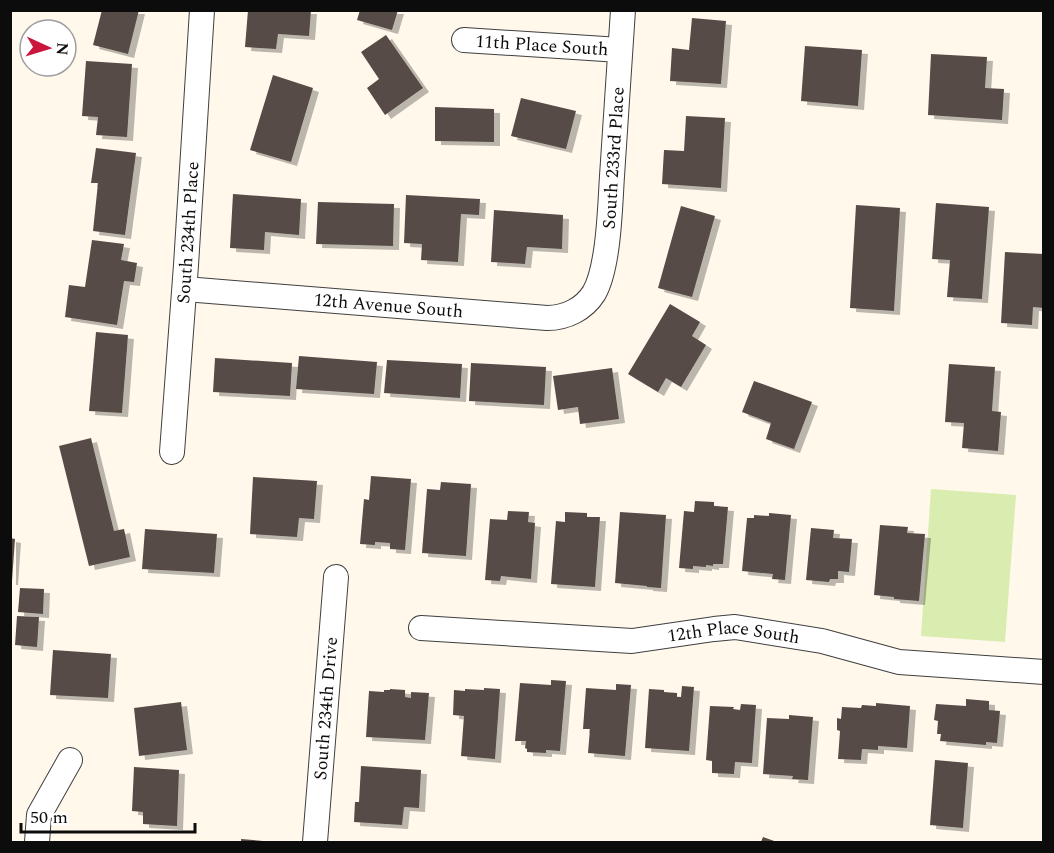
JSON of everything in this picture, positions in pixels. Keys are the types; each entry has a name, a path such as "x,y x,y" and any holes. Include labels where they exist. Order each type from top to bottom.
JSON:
{"street":[{"name":"South 234th Place","path":"172,452 185,289 202,10"},
{"name":"South 233rd Place","path":"588,301 597,287 605,253 610,213 623,10"},
{"name":"11th Place South","path":"464,40 620,50"},
{"name":"12th Avenue South","path":"185,289 547,318 569,314 588,301"},
{"name":"South 234th Drive","path":"315,843 336,577"},
{"name":"12th Place South","path":"421,628 633,641 735,627 822,641 898,662 1044,672"},
{"path":"37,843 39,815 70,760"}],"green space":[{"path":"931,489 1016,495 1005,642 921,636"}],"building":[{"path":"102,10 139,10 128,54 93,45"},
{"path":"248,10 311,10 309,36 278,34 276,49 245,47"},
{"path":"360,10 398,10 392,30 357,20"},
{"path":"692,18 726,21 721,84 670,81 672,48 689,50"},
{"path":"386,35 423,88 385,115 367,88 379,79 361,52"},
{"path":"805,46 862,50 858,106 801,101"},
{"path":"931,54 987,57 985,88 1004,89 1002,120 928,115"},
{"path":"86,61 132,64 127,137 96,135 98,117 82,116"},
{"path":"273,75 313,88 291,162 250,150"},
{"path":"521,98 576,111 566,149 511,136"},
{"path":"435,107 494,109 494,142 435,141"},
{"path":"686,116 725,118 721,188 662,184 664,150 684,151"},
{"path":"96,148 136,153 125,235 93,231 98,183 91,183"},
{"path":"233,194 301,199 299,235 265,232 264,250 230,248"},
{"path":"406,195 480,199 479,215 461,214 458,262 421,260 422,244 404,243"},
{"path":"318,202 394,204 393,246 316,244"},
{"path":"936,203 989,207 982,299 947,297 950,260 932,259"},
{"path":"856,205 900,208 894,311 850,308"},
{"path":"681,206 715,216 692,297 658,288"},
{"path":"494,210 563,215 562,249 527,247 525,264 491,262"},
{"path":"92,240 124,244 121,260 137,263 134,282 124,281 117,325 65,317 69,285 85,287"},
{"path":"1005,252 1044,254 1044,308 1033,307 1032,325 1001,323"},
{"path":"670,304 700,322 692,336 706,345 681,387 666,378 658,392 628,374"},
{"path":"96,332 128,335 122,413 89,411"},
{"path":"299,356 377,362 374,394 296,389"},
{"path":"215,358 292,363 290,396 213,392"},
{"path":"387,360 462,364 460,398 384,393"},
{"path":"471,363 546,367 544,405 469,401"},
{"path":"949,364 995,367 992,411 1001,412 998,451 962,448 964,423 945,422"},
{"path":"612,368 619,419 580,424 578,407 558,410 553,376"},
{"path":"754,381 812,402 794,449 766,439 771,423 742,412"},
{"path":"91,438 114,531 124,529 130,557 89,566 59,446"},
{"path":"371,476 411,479 405,550 390,549 390,543 360,544 364,499 369,500"},
{"path":"253,477 317,481 314,519 299,518 297,537 250,534"},
{"path":"441,482 471,484 466,556 422,553 427,489 440,490"},
{"path":"695,501 714,502 714,506 728,507 723,564 706,565 706,567 693,566 693,569 679,568 684,511 694,512"},
{"path":"508,511 529,512 528,522 535,523 531,579 501,576 500,581 485,580 490,519 507,520"},
{"path":"565,512 587,513 587,517 600,517 595,587 551,584 556,521 565,522"},
{"path":"620,512 666,515 661,588 615,583"},
{"path":"769,513 791,515 785,580 772,579 773,574 742,571 747,518 754,518 754,515 769,516"},
{"path":"880,525 908,527 907,533 925,534 919,601 874,595"},
{"path":"811,528 834,530 833,538 852,539 849,572 838,571 838,579 830,579 829,582 806,580"},
{"path":"145,529 217,534 214,573 142,569"},
{"path":"10,538 15,539 12,581 10,581"},
{"path":"20,588 44,589 43,614 18,612"},
{"path":"17,616 39,617 37,647 15,645"},
{"path":"53,650 111,654 108,698 50,695"},
{"path":"551,680 566,681 560,751 527,752 526,741 515,741 520,683 551,685"},
{"path":"616,684 631,685 625,756 588,753 590,729 583,729 586,688 616,690"},
{"path":"682,686 694,687 689,751 645,748 649,689 677,693 677,697 681,697"},
{"path":"484,688 500,689 495,759 461,756 464,716 453,715 454,690 484,690"},
{"path":"390,689 405,690 405,697 411,698 411,692 429,693 425,740 366,737 369,691 384,692"},
{"path":"966,699 989,701 989,710 1000,711 997,743 986,742 986,745 940,741 941,734 937,734 938,721 934,720 936,704 966,706"},
{"path":"181,702 187,750 139,756 134,708"},
{"path":"876,703 910,706 907,748 878,746 878,750 862,749 861,760 838,759 840,731 837,730 837,718 841,719 842,707 861,708 862,705 876,706"},
{"path":"741,704 756,705 752,763 735,762 734,774 712,773 712,761 706,760 710,706 734,707 733,709 740,710"},
{"path":"789,715 813,717 808,780 792,779 793,776 763,774 767,718 789,719"},
{"path":"935,760 968,763 963,828 930,825"},
{"path":"361,766 421,770 419,808 404,807 402,825 354,822 355,802 359,802"},
{"path":"134,767 179,770 177,826 143,824 143,812 132,811"},
{"path":"763,837 777,842 761,842"},
{"path":"241,839 263,841 263,842 241,842"}]}
